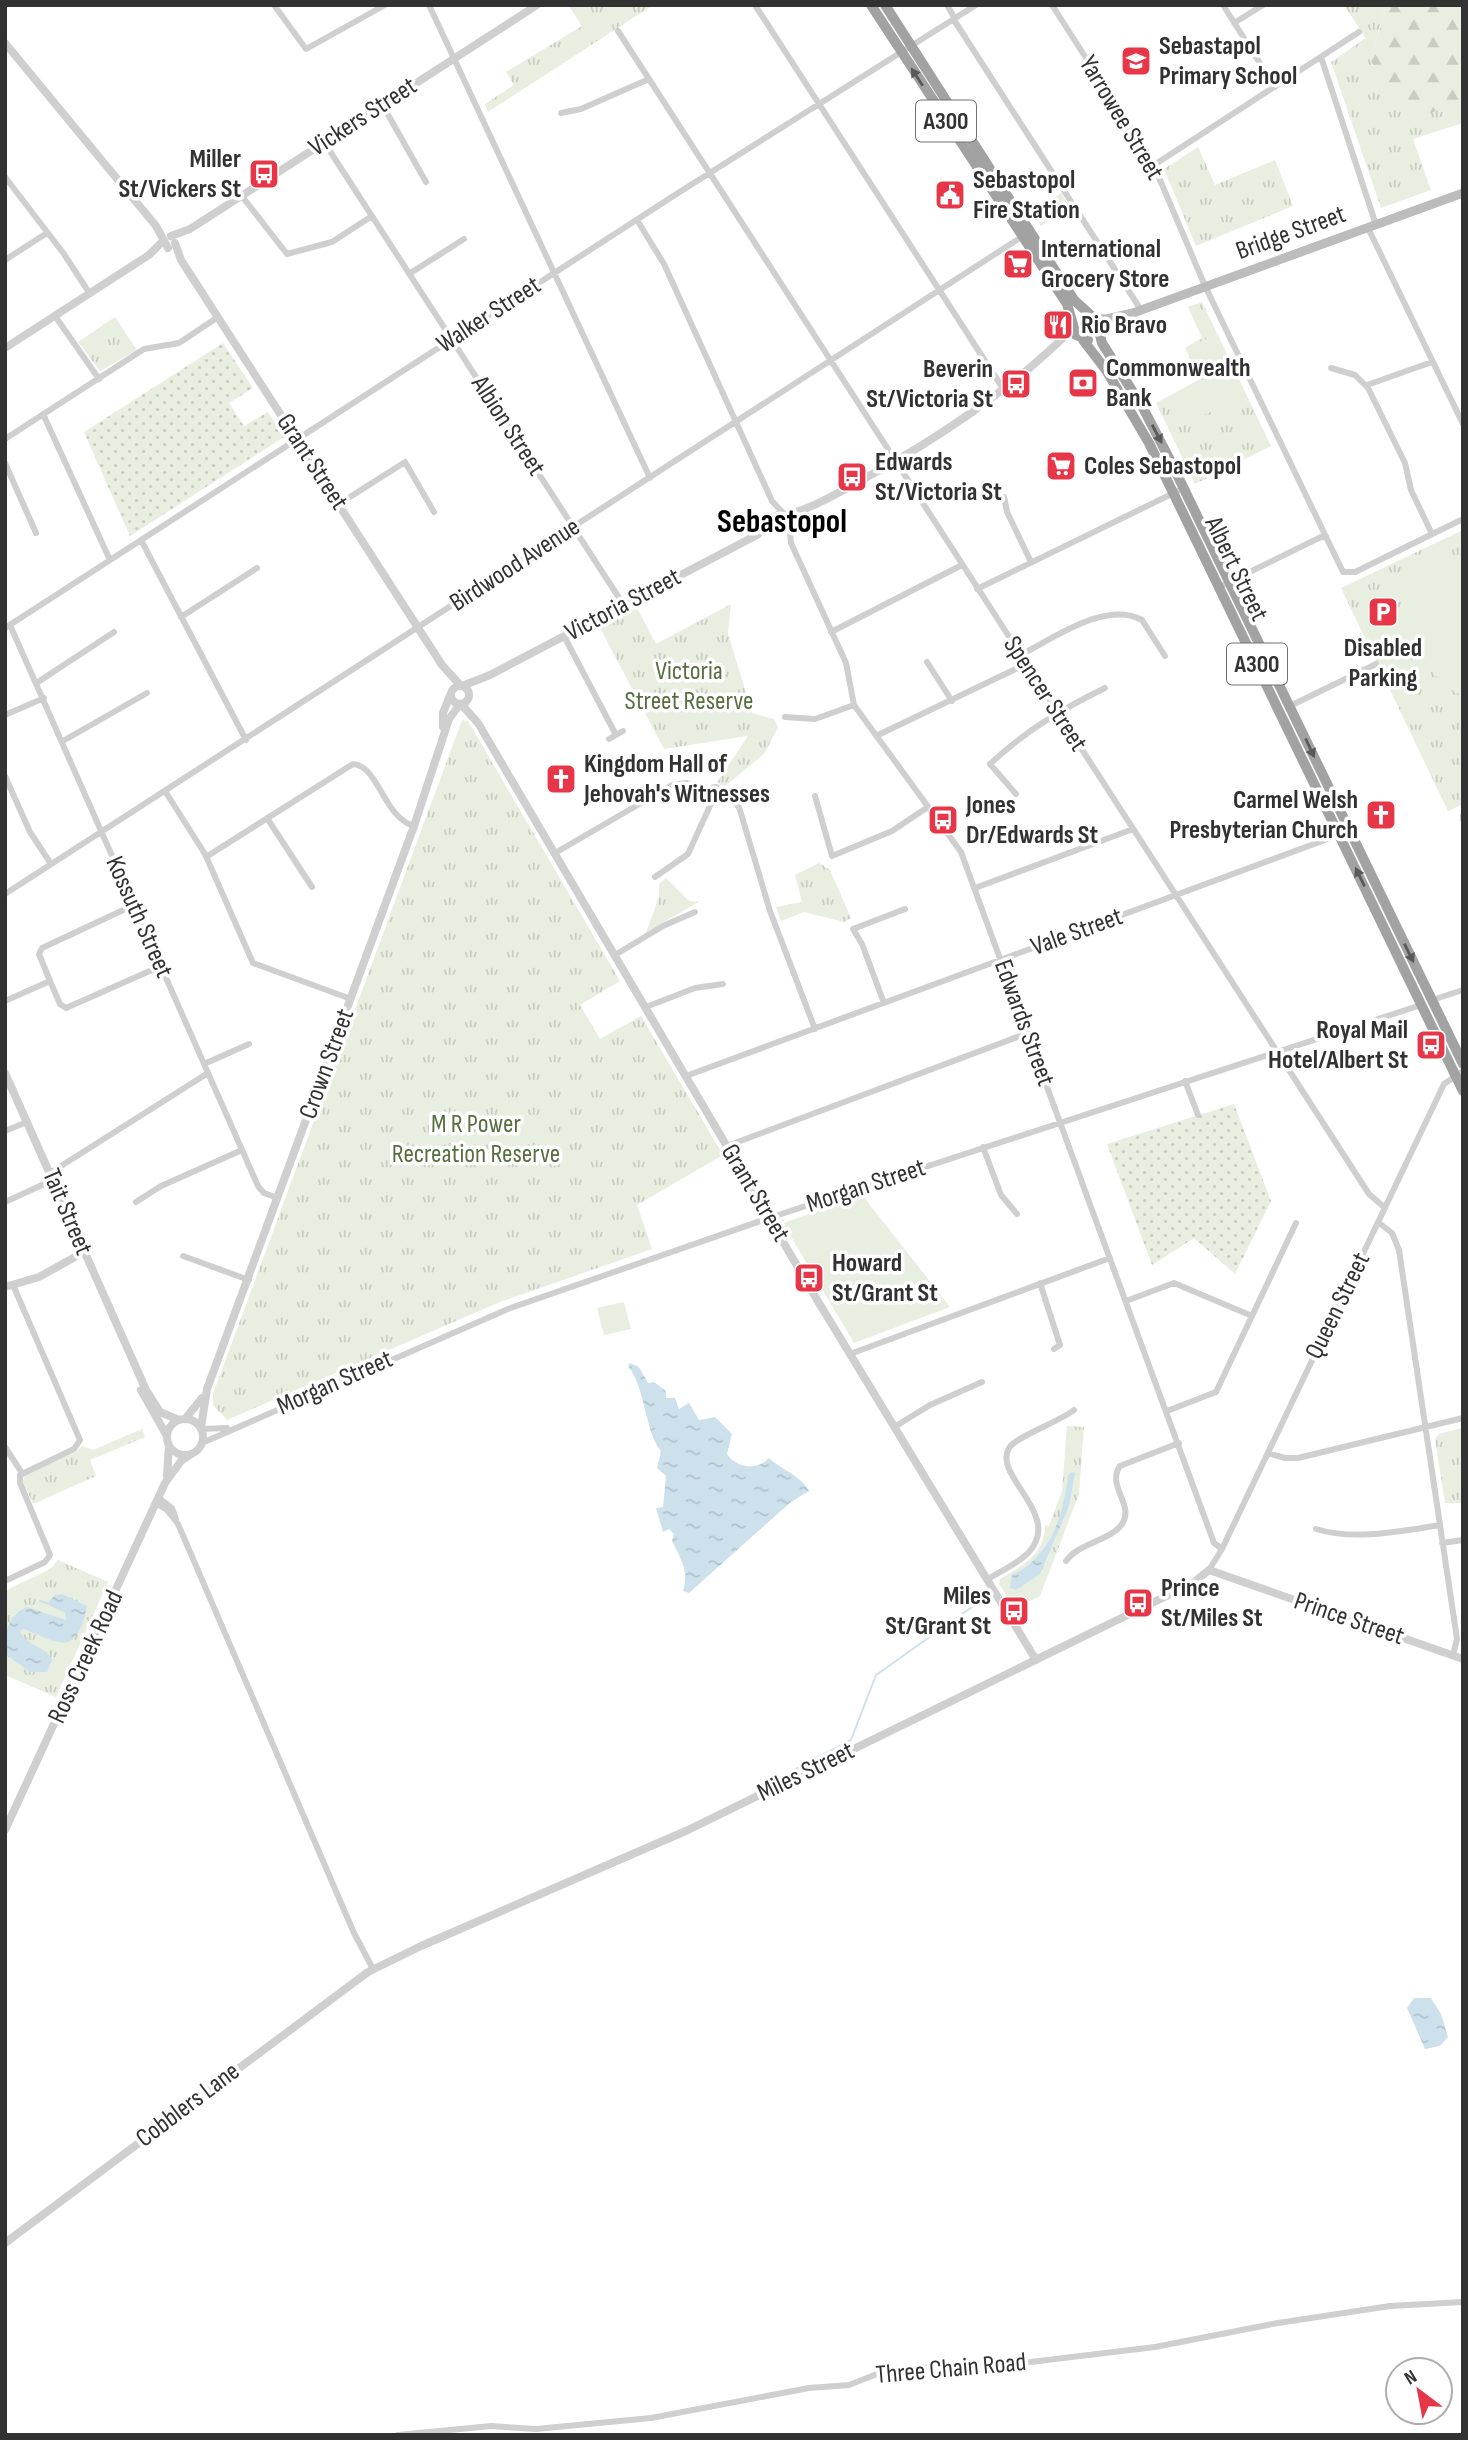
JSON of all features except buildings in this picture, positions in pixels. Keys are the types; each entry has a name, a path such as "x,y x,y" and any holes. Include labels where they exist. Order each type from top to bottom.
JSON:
{"highway":[{"name":"A300","path":"871,5 906,50 1074,300 1092,317"},
{"name":"A300","path":"885,5 906,50 1069,307 1074,327"},
{"path":"1092,317 1098,332 1093,338 1082,339 1074,327 1079,318 1092,317"},
{"name":"Albert Street","path":"1098,332 1143,408 1179,491 1427,1003 1459,1073 1463,1091"},
{"name":"Albert Street","path":"1082,339 1135,416 1179,491"},
{"name":"Albert Street","path":"1224,584 1290,706 1345,832"},
{"name":"Albert Street","path":"1427,1003 1463,1064"}],"main road":[{"name":"Bridge Street","path":"1137,311 1463,193"},
{"path":"1092,317 1110,319 1137,311"},
{"path":"1098,332 1137,311"}],"street":[{"path":"274,5 306,49 385,5"},
{"path":"429,5 650,478"},
{"name":"Vickers Street","path":"5,348 537,5"},
{"path":"755,5 1002,387"},
{"path":"947,5 1137,311"},
{"name":"Walker Street","path":"7,625 976,5"},
{"name":"Yarrowee Street","path":"1052,5 1154,165 1205,286 1342,571 1347,574 1432,534"},
{"path":"1223,5 1275,87"},
{"path":"1234,23 1263,5"},
{"name":"Spencer Street","path":"618,31 1174,896 1370,1196 1385,1208"},
{"path":"1154,165 1359,32"},
{"name":"Grant Street","path":"5,43 169,242 442,665 469,696 478,723"},
{"path":"1321,57 1372,226 1432,362 1463,424"},
{"path":"561,113 581,109 649,79"},
{"path":"383,104 426,182"},
{"name":"Albion Street","path":"324,142 624,604"},
{"path":"5,177 90,294"},
{"path":"241,195 288,254 332,242 372,216"},
{"path":"637,220 662,260 779,516 779,530 807,509 896,462 952,426 1047,352 1074,327"},
{"path":"5,260 47,233"},
{"name":"Birdwood Avenue","path":"5,894 1023,236"},
{"path":"409,274 464,239"},
{"path":"55,316 99,379"},
{"path":"5,439 144,349 180,342 218,317"},
{"path":"1047,352 1070,340 1082,339"},
{"path":"1367,385 1432,362"},
{"path":"1331,368 1355,375 1367,385 1405,463 1411,490 1432,534 1463,519"},
{"path":"43,414 110,560"},
{"path":"339,504 405,462 435,512"},
{"path":"5,463 37,533"},
{"path":"977,589 1179,491"},
{"path":"1004,497 1007,512 1031,562"},
{"path":"779,516 807,509"},
{"path":"779,516 790,524"},
{"name":"Victoria Street","path":"451,692 490,675 757,535 779,516"},
{"name":"Edwards Street","path":"790,524 791,543"},
{"name":"Victoria Street","path":"757,535 779,530"},
{"name":"Edwards Street","path":"779,530 791,543 847,666 854,705 961,852 1216,1545 1222,1549"},
{"path":"1224,584 1325,535"},
{"path":"141,540 246,740"},
{"path":"831,632 962,565"},
{"path":"181,617 257,568"},
{"path":"1020,655 1095,619 1124,615 1142,620 1165,656"},
{"name":"Kossuth Street","path":"7,625 38,682 260,1190 278,1198"},
{"path":"38,682 114,632"},
{"path":"564,636 616,735"},
{"path":"927,662 952,701"},
{"path":"876,736 1026,664"},
{"path":"1290,706 1376,664"},
{"name":"Grant Street","path":"442,665 453,701 461,704 478,723 769,1218 1036,1660"},
{"name":"Victoria Street","path":"461,704 490,675"},
{"path":"1016,794 990,764 1016,739 1057,712 1105,688"},
{"name":"Crown Street","path":"443,737 443,713 451,692"},
{"path":"63,741 146,693"},
{"path":"5,715 44,698"},
{"name":"Crown Street","path":"201,1428 207,1390 414,826 450,716 461,704"},
{"path":"785,717 815,719 854,705"},
{"path":"206,857 354,764 367,770 399,820 414,826"},
{"path":"5,776 30,832 51,864"},
{"path":"555,853 672,785 686,783 729,796 739,807 770,911 815,1029"},
{"path":"165,791 206,857 253,963 351,999"},
{"path":"655,877 688,854 715,793"},
{"path":"815,796 832,856 894,831 928,807"},
{"path":"267,818 312,887"},
{"path":"975,888 1133,829"},
{"name":"Vale Street","path":"686,1076 1345,832"},
{"path":"134,905 41,949 40,956 60,1004 66,1009 161,966"},
{"path":"884,1003 862,944 853,929 905,909"},
{"path":"615,955 671,922 695,912"},
{"path":"5,1000 50,981"},
{"path":"646,1007 698,988 723,984"},
{"name":"Morgan Street","path":"202,1443 242,1423 498,1313 769,1218 1463,990"},
{"path":"727,1146 1028,1033"},
{"path":"204,1064 249,1044"},
{"name":"Tait Street","path":"5,1073 127,1351 147,1405 163,1425 168,1441"},
{"path":"5,1202 52,1177 208,1073"},
{"name":"Queen Street","path":"1222,1549 1444,1084 1459,1073"},
{"path":"1185,1081 1198,1115"},
{"path":"5,1131 27,1122"},
{"path":"983,1147 1000,1193 1017,1214"},
{"path":"136,1202 160,1186 242,1150"},
{"path":"1378,1222 1390,1231 1398,1247 1457,1639 1453,1655"},
{"path":"1167,1411 1214,1393 1296,1223"},
{"path":"22,1473 75,1449 80,1439 9,1286 39,1277 84,1252"},
{"path":"183,1256 248,1279"},
{"path":"850,1354 1110,1258"},
{"path":"1040,1283 1060,1345 1054,1349"},
{"path":"1126,1301 1174,1283 1252,1316"},
{"name":"Tait Street","path":"127,1351 156,1408 166,1416 182,1419"},
{"path":"896,1426 930,1405 982,1382"},
{"name":"Crown Street","path":"182,1419 207,1390"},
{"path":"988,1579 1025,1556 1037,1535 1033,1508 1007,1464 1008,1449 1015,1442 1054,1424 1074,1410"},
{"path":"1268,1453 1283,1458 1298,1458 1463,1418"},
{"path":"182,1419 201,1428 202,1443 181,1461 165,1483 170,1460 168,1441 171,1426 182,1419"},
{"name":"Morgan Street","path":"201,1428 217,1430 242,1423"},
{"path":"168,1441 181,1454 193,1453"},
{"path":"1066,1561 1075,1550 1115,1530 1123,1523 1125,1511 1115,1480 1120,1466 1179,1443"},
{"path":"5,1447 12,1463 22,1473"},
{"path":"5,1581 45,1562 50,1555 20,1483 22,1473"},
{"name":"Ross Creek Road","path":"5,1830 165,1483"},
{"path":"157,1500 173,1508 358,1944 373,1969"},
{"path":"1316,1529 1332,1533 1390,1532 1440,1525"},
{"name":"Edwards Street","path":"1210,1527 1214,1534 1226,1541"},
{"path":"1442,1543 1463,1540"},
{"name":"Miles Street","path":"373,1969 688,1830 1188,1585 1211,1568 1222,1549"},
{"name":"Prince Street","path":"1211,1568 1235,1580 1463,1659"},
{"name":"Cobblers Lane","path":"5,2243 373,1969"},
{"name":"Three Chain Road","path":"398,2435 491,2426 536,2429 651,2418 808,2388 849,2385 890,2369 1006,2365 1155,2347 1390,2305 1463,2302"}],"green space":[{"path":"568,5 653,5 488,112 485,104 514,85 506,72 582,26"},
{"path":"1344,5 1379,5 1385,11 1370,60 1409,120 1463,102 1463,123 1413,139 1431,190 1381,208 1331,62 1366,38"},
{"path":"1379,5 1463,5 1463,102 1409,121 1370,60 1385,11"},
{"path":"1198,147 1215,185 1275,160 1293,206 1196,246 1164,169"},
{"path":"1061,193 1070,208 1041,226 1032,212"},
{"path":"1202,302 1271,446 1195,484 1156,403 1200,379 1185,348 1202,338 1188,307"},
{"path":"115,317 137,350 100,371 78,342"},
{"path":"1216,334 1230,363 1201,377 1187,348"},
{"path":"223,343 253,388 229,403 244,426 268,412 284,437 130,536 84,432"},
{"path":"1232,368 1245,396 1216,409 1203,381"},
{"path":"1201,381 1215,410 1185,424 1171,396"},
{"path":"1463,530 1463,804 1448,811 1341,588"},
{"path":"1445,561 1463,562 1463,696 1445,684 1429,668 1416,647 1408,626 1405,604 1409,585 1422,570"},
{"name":"Victoria Street Reserve","path":"731,604 728,633 752,713 774,719 778,727 764,754 724,787 717,782 748,736 664,749 600,628 637,608 656,644"},
{"path":"1404,668 1416,694 1403,700 1391,675"},
{"path":"1417,696 1428,719 1414,725 1404,702"},
{"name":"M R Power Recreation Reserve","path":"462,720 468,721 620,981 580,1005 600,1039 641,1016 723,1155 637,1205 652,1249 500,1302 227,1420 213,1405 213,1394"},
{"path":"819,863 830,870 851,918 844,922 804,912 781,921 776,907 802,902 795,875"},
{"path":"666,878 689,901 698,902 646,933 659,897 659,884"},
{"path":"1234,1104 1271,1201 1235,1274 1194,1238 1152,1265 1107,1144"},
{"path":"863,1196 950,1307 854,1343 783,1223"},
{"path":"624,1302 631,1329 604,1335 597,1308"},
{"path":"1067,1426 1084,1427 1079,1494 1040,1596 1015,1608 999,1584 1000,1579 1037,1552 1045,1525 1049,1526 1062,1491"},
{"path":"1463,1428 1463,1503 1445,1503 1435,1439 1439,1434"},
{"path":"142,1429 145,1437 90,1460 96,1476 33,1504 23,1482 25,1475 76,1452 82,1446 93,1450"},
{"path":"58,1560 108,1582 56,1697 5,1675 5,1593 47,1570"}],"water":[{"path":"630,1363 639,1367 648,1383 654,1382 666,1391 666,1398 675,1398 679,1409 689,1403 699,1420 715,1417 732,1434 727,1454 731,1459 741,1465 753,1466 769,1458 801,1481 809,1491 791,1502 689,1593 683,1591 685,1571 672,1541 674,1534 669,1529 663,1532 656,1508 663,1507 666,1476 657,1468 661,1451 628,1366"},
{"path":"1075,1473 1069,1506 1040,1574 1016,1590 1010,1588 1012,1575 1037,1557 1053,1533 1063,1505 1068,1475"},
{"path":"62,1594 87,1606 83,1622 72,1640 65,1642 57,1642 24,1629 20,1631 52,1660 47,1672 30,1672 5,1654 8,1626 15,1615 27,1607 66,1620 65,1613 47,1604 55,1595"},
{"path":"1414,1998 1431,1998 1441,2014 1448,2037 1440,2046 1425,2049 1407,2008"}],"waterway":[{"path":"794,1770 851,1740 876,1675 986,1597"},
{"path":"40,1601 47,1603"}],"place":[{"name":"Sebastapol Primary School","path":"1136,61"},
{"name":"Miller St/Vickers St","path":"264,174"},
{"name":"Sebastopol Fire Station","path":"950,195"},
{"name":"International Grocery Store","path":"1018,264"},
{"name":"Rio Bravo","path":"1058,325"},
{"name":"Commonwealth Bank","path":"1083,383"},
{"name":"Beverin St/Victoria St","path":"1016,384"},
{"name":"Coles Sebastopol","path":"1061,466"},
{"name":"Edwards St/Victoria St","path":"852,477"},
{"name":"Disabled Parking","path":"1383,612"},
{"name":"Kingdom Hall of Jehovah's Witnesses","path":"561,779"},
{"name":"Carmel Welsh Presbyterian Church","path":"1381,815"},
{"name":"Jones Dr/Edwards St","path":"943,820"},
{"name":"Royal Mail Hotel/Albert St","path":"1431,1045"},
{"name":"Howard St/Grant St","path":"809,1278"},
{"name":"Prince St/Miles St","path":"1138,1603"},
{"name":"Miles St/Grant St","path":"1014,1611"}],"district":[{"name":"Sebastopol","path":"782,522"}]}
